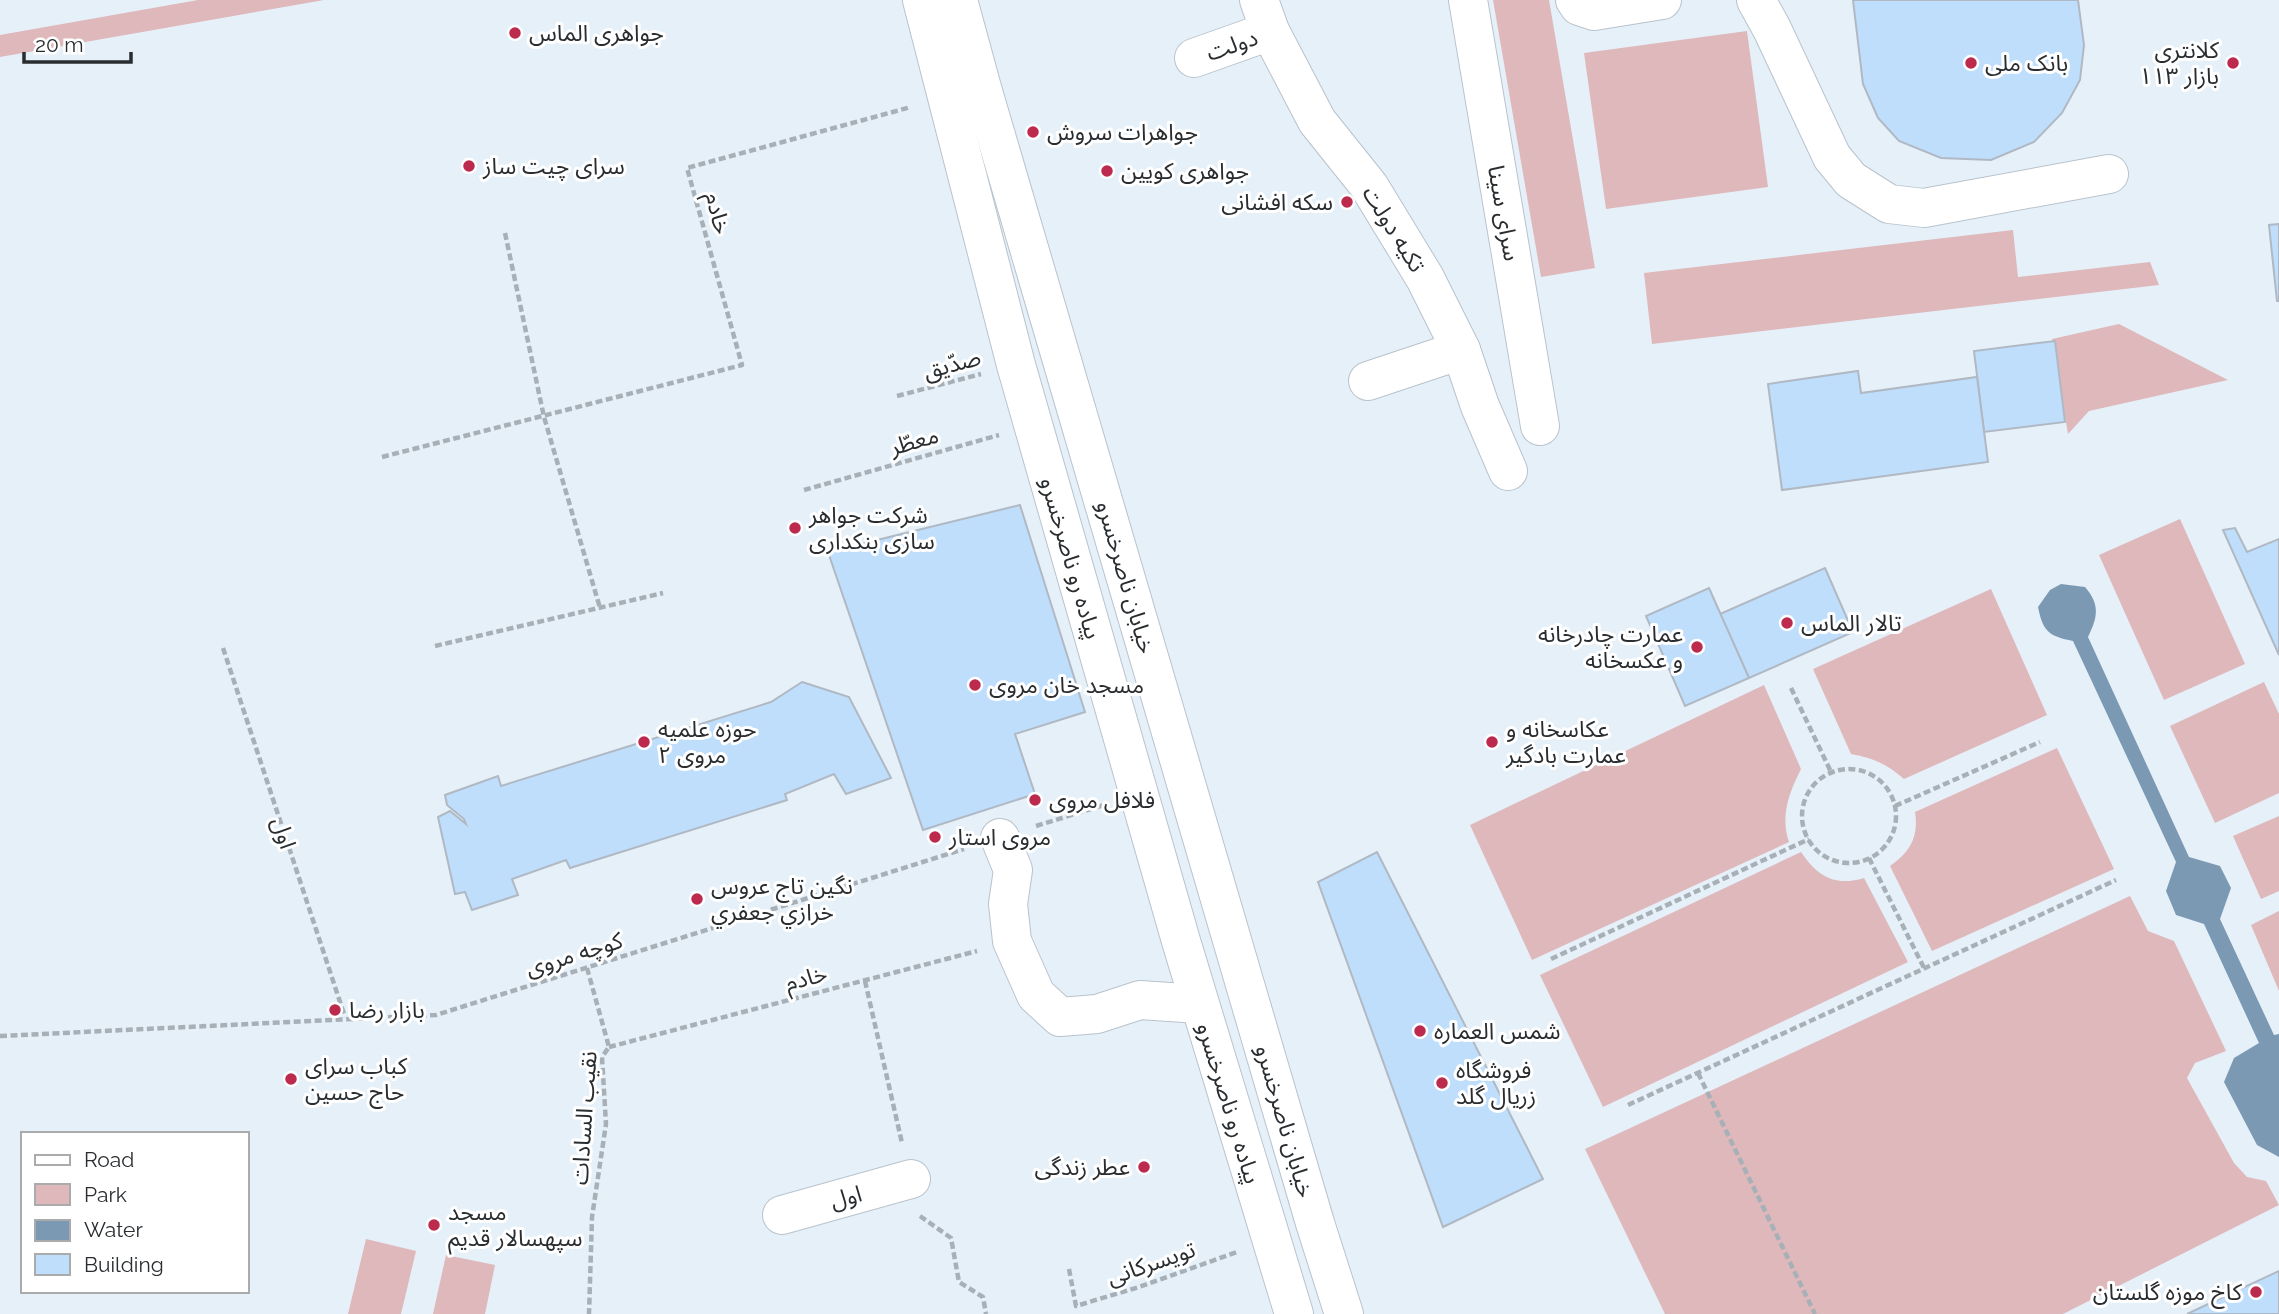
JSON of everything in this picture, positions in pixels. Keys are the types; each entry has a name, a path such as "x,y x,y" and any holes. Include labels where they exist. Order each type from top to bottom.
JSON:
{"street":[{"name":"پیاده رو ناصرخسرو","path":"922,0 1033,426 1199,1004 1294,1314"},
{"name":"خیابان ناصرخسرو","path":"958,0 1315,1223 1344,1314"},
{"name":"سرای سینا","path":"1468,0 1540,426"},
{"path":"1575,0 1578,6 1594,10 1662,0"},
{"path":"1756,0 1832,157 1852,180 1889,204 1924,208 2109,174"},
{"name":"دولت","path":"1194,58 1265,16"},
{"name":"تکیه دولت","path":"1265,16 1317,121 1369,186 1425,278 1461,350 1480,406 1508,471"},
{"path":"1367,381 1461,350"},
{"path":"1000,838 1013,870 1008,904 1012,942 1036,995 1060,1017 1097,1014 1140,1000 1199,1004"},
{"name":"اول","path":"782,1215 911,1179"}],"path":[{"name":"خادم","path":"382,457 742,365 687,168 946,98"},
{"path":"505,233 544,416 600,608"},
{"name":"صدّیق","path":"897,396 1016,365"},
{"name":"معطّر","path":"804,490 1033,426"},
{"path":"435,646 663,593"},
{"name":"اول","path":"223,648 345,1017"},
{"path":"1791,688 1831,772"},
{"path":"1895,806 2040,742"},
{"path":"1858,769 1882,782 1890,793 1895,806 1896,821 1891,836 1882,849 1869,859 1855,863 1840,862 1826,857 1809,839 1802,820 1803,806 1808,792 1818,780 1831,772 1858,769"},
{"name":"کوچه مروی","path":"0,1036 436,1014 1138,794"},
{"path":"1550,959 1809,839"},
{"path":"1869,859 1924,968"},
{"path":"1628,1105 2116,880"},
{"name":"خادم","path":"609,1047 1012,942"},
{"name":"نقیب السادات","path":"587,968 609,1047 602,1057 606,1124 592,1217 589,1314"},
{"path":"1698,1073 1815,1314"},
{"name":"تویسرکانی","path":"1069,1269 1076,1306 1139,1287 1271,1239"}],"green space":[{"path":"198,0 324,0 0,57 0,35"},
{"path":"1493,0 1549,0 1595,268 1541,277"},
{"path":"1747,31 1768,187 1606,209 1584,53"},
{"path":"2013,230 2018,277 2150,262 2159,285 1652,344 1644,273"},
{"path":"2119,324 2228,380 2089,411 2068,434 2052,339"},
{"path":"2180,519 2245,664 2164,700 2099,555"},
{"path":"1991,589 2047,715 1904,779 1879,762 1851,754 1813,669"},
{"path":"2264,682 2279,714 2279,793 2215,823 2170,726"},
{"path":"1764,685 1801,769 1787,805 1785,823 1789,842 1532,960 1470,825"},
{"path":"2057,748 2114,869 1932,951 1890,866 1912,843 1916,829 1915,812"},
{"path":"2279,816 2279,891 2261,899 2233,836"},
{"path":"1801,852 1820,873 1828,877 1844,881 1864,878 1908,962 1603,1107 1540,975"},
{"path":"2130,896 2148,931 2174,941 2226,1051 2195,1063 2187,1078 2234,1163 2247,1177 2266,1181 2279,1205 2063,1314 1665,1314 1585,1149"},
{"path":"2279,911 2279,991 2251,925"},
{"path":"366,1239 416,1251 401,1314 348,1314"},
{"path":"446,1255 495,1265 485,1314 433,1314"}],"water":[{"path":"2061,584 2085,587 2093,599 2096,611 2088,637 2189,857 2220,866 2231,888 2220,919 2274,1035 2279,1034 2279,1157 2257,1145 2224,1082 2234,1058 2259,1043 2204,924 2176,915 2166,891 2176,862 2073,641 2048,632 2042,622 2038,607 2050,590"}],"building":[{"name":"بانک ملی","path":"1853,0 2078,0 2084,45 2080,80 2062,113 2034,142 1991,160 1941,158 1899,141 1878,118 1863,84"},
{"path":"2279,224 2279,301 2277,301 2269,225"},
{"path":"2055,341 2065,422 1984,432 1974,351"},
{"path":"1858,371 1861,393 1977,377 1988,462 1782,490 1768,384"},
{"name":"مسجد خان مروی","path":"1020,505 1085,712 1015,734 1035,794 923,830 828,552"},
{"path":"2235,528 2247,552 2279,539 2279,655 2223,530"},
{"name":"تالار الماس","path":"1825,568 1853,632 1749,678 1720,614"},
{"name":"عمارت چادرخانه و عکسخانه","path":"1709,588 1749,678 1685,706 1646,616"},
{"path":"802,682 849,697 891,778 846,794 834,774 785,794 787,800 570,868 566,860 512,879 518,895 472,910 465,892 455,894 438,817 450,811 466,824 464,819 447,805 445,795 498,776 501,786 771,702"},
{"name":"شمس العماره","path":"1377,852 1543,1179 1443,1227 1318,882"},
{"name":"کاخ موزه گلستان","path":"2279,1271 2279,1314 2187,1314"}],"place":[{"name":"جواهری الماس","path":"515,33"},
{"name":"بانک ملی","path":"1971,63"},
{"name":"کلانتری ۱۱۳ بازار","path":"2233,63"},
{"name":"جواهرات سروش","path":"1033,132"},
{"name":"سرای چیت ساز","path":"469,166"},
{"name":"جواهری کویین","path":"1107,171"},
{"name":"سکه افشانی","path":"1347,202"},
{"name":"شرکت جواهر سازی بنکداری","path":"795,528"},
{"name":"تالار الماس","path":"1787,623"},
{"name":"عمارت چادرخانه و عکسخانه","path":"1697,647"},
{"name":"مسجد خان مروی","path":"975,685"},
{"name":"حوزه علمیه مروی ۲","path":"644,742"},
{"name":"عکاسخانه و عمارت بادگیر","path":"1492,742"},
{"name":"فلافل مروی","path":"1035,800"},
{"name":"مروی استار","path":"935,837"},
{"name":"نگين تاج عروس خرازي جعفري","path":"697,899"},
{"name":"بازار رضا","path":"335,1010"},
{"name":"شمس العماره","path":"1420,1031"},
{"name":"کباب سرای حاج حسین","path":"291,1079"},
{"name":"فروشگاه زریال گلد","path":"1442,1083"},
{"name":"عطر زندگی","path":"1144,1167"},
{"name":"مسجد سپهسالار قدیم","path":"434,1225"},
{"name":"کاخ موزه گلستان","path":"2256,1292"}]}
